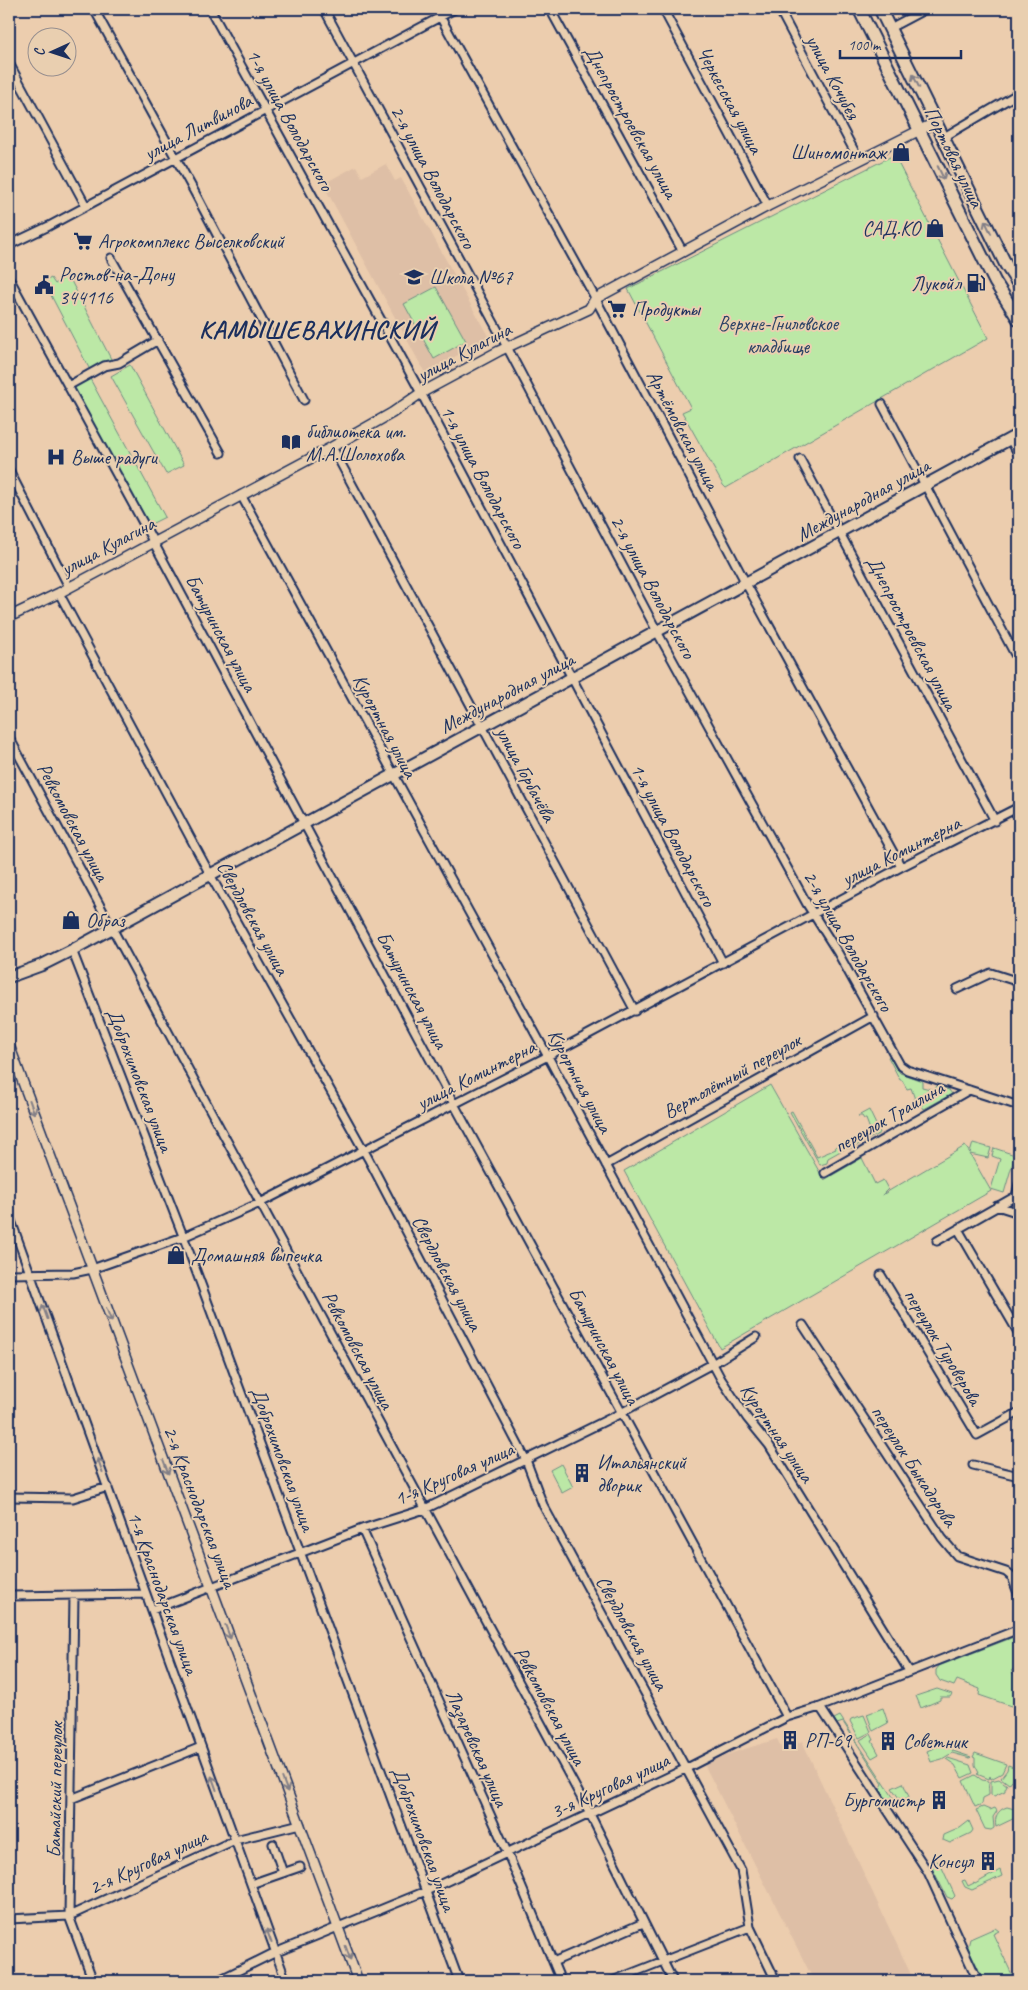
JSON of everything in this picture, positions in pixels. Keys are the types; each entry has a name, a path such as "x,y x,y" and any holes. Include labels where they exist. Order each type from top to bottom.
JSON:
{"main road":[{"name":"Портовая улица","path":"859,9 995,282 1019,320"},
{"name":"Портовая улица","path":"880,9 997,246 1019,285"},
{"path":"982,256 986,258 994,256 997,246"},
{"name":"Международная улица","path":"9,977 42,965 72,950 1015,436"}],"street":[{"path":"94,9 174,158 195,193 304,400"},
{"name":"1-я улица Володарского","path":"210,9 421,393 723,963"},
{"name":"2-я улица Володарского","path":"324,9 507,347 658,632 807,904 904,1068 1019,1106"},
{"name":"Артёмовская улица","path":"436,9 595,299 746,583 901,868"},
{"name":"улица Литвинова","path":"9,245 86,206 264,109 454,9"},
{"name":"Днепростроевская улица","path":"550,9 683,252"},
{"name":"Черкесская улица","path":"662,9 768,206"},
{"name":"улица Кочубея","path":"779,9 859,160"},
{"path":"890,28 926,9"},
{"path":"9,64 86,206"},
{"path":"944,137 1019,93"},
{"name":"улица Кулагина","path":"9,617 332,447 392,413 421,393 507,347 589,309 595,299 768,206 936,122"},
{"path":"111,258 220,453"},
{"name":"Батуринская улица","path":"9,278 154,542 454,1104 787,1717"},
{"path":"68,386 104,366 120,363 158,340"},
{"path":"882,404 1019,662"},
{"path":"1015,436 1019,455"},
{"name":"улица Горбачёва","path":"332,447 635,1011"},
{"name":"Днепростроевская улица","path":"800,460 995,821"},
{"path":"9,470 69,587"},
{"name":"Курортная улица","path":"241,494 548,1056 721,1379 747,1418 769,1445 909,1671"},
{"name":"Свердловская улица","path":"59,592 210,875 364,1150 526,1460 543,1504 742,1870 750,1927 776,1981"},
{"name":"Ревкомовская улица","path":"9,737 590,1814 673,1981"},
{"name":"улица Коминтерна","path":"9,1274 73,1274 92,1269 183,1237 260,1203 635,1011 814,914 1019,807"},
{"name":"Доброхимовская улица","path":"72,950 183,1237 459,1981"},
{"path":"957,989 991,973 1019,982"},
{"name":"Вертолётный переулок","path":"606,1165 874,1016"},
{"name":"2-я Краснодарская улица","path":"9,1045 358,1981"},
{"name":"переулок Траилина","path":"825,1173 969,1090"},
{"path":"1011,1211 1019,1184"},
{"path":"937,1241 1016,1196"},
{"path":"997,1206 1019,1213"},
{"name":"1-я Краснодарская улица","path":"9,1215 286,1981"},
{"path":"958,1229 1019,1334"},
{"name":"переулок Туроверова","path":"881,1275 977,1435 1019,1412"},
{"name":"переулок Быкадорова","path":"803,1325 946,1543 957,1556 1006,1572 1012,1577 1019,1596"},
{"name":"1-я Круговая улица","path":"152,1610 362,1529 425,1510 622,1412 714,1363 756,1337"},
{"path":"973,1465 1019,1476"},
{"path":"9,1496 73,1498 108,1486"},
{"name":"Лазаревская улица","path":"362,1529 506,1852 561,1981"},
{"path":"9,1596 146,1594"},
{"name":"Батайский переулок","path":"74,1596 69,1916 93,1981"},
{"name":"3-я Круговая улица","path":"217,1981 275,1953 426,1891 687,1768 787,1717 1019,1629"},
{"path":"820,1706 928,1872 978,1981"},
{"path":"71,1798 201,1746"},
{"name":"2-я Круговая улица","path":"9,1919 69,1916 235,1840 300,1824"},
{"path":"273,1844 283,1873"},
{"path":"250,1884 300,1867"},
{"path":"553,1962 643,1923"},
{"path":"612,1981 750,1927"}],"shaded area":[{"name":"Школа №67","path":"386,164 395,181 401,178 489,338 425,373 323,184 356,166 362,177"},
{"path":"777,1739 783,1751 802,1741 913,1979 908,1981 814,1981 703,1762"}],"green space":[{"name":"Верхне-Гниловское кладбище","path":"894,155 988,338 726,488 682,412 691,408 628,289"},
{"path":"68,275 111,359 90,370 44,282 51,278 55,284"},
{"path":"436,287 466,341 434,359 404,304"},
{"path":"130,365 184,465 166,474 111,376"},
{"path":"89,377 165,517 147,526 70,387"},
{"path":"889,1056 900,1073 922,1081 922,1087 934,1090 937,1086 949,1090 952,1094 924,1109 919,1101 916,1102 911,1088 907,1089 902,1080 900,1080"},
{"path":"770,1085 824,1180 862,1158 875,1184 883,1180 888,1189 882,1195 965,1146 970,1153 973,1143 991,1148 988,1158 970,1154 991,1191 720,1348 624,1171"},
{"path":"869,1110 880,1133 852,1148 846,1148 828,1158 827,1163 820,1165 790,1112 792,1111 817,1157 836,1149 835,1147 841,1144 843,1147 851,1143 852,1145 872,1135 866,1119 858,1116"},
{"path":"994,1148 1015,1155 1004,1193 991,1189 1000,1159 992,1156"},
{"path":"561,1464 573,1487 562,1493 550,1470"},
{"path":"1019,1635 1019,1663 1011,1671 1019,1680 1019,1703 1015,1702 1011,1706 979,1695 980,1689 957,1680 954,1686 940,1681 936,1675 936,1670 939,1666"},
{"path":"937,1689 952,1694 950,1697 940,1697 940,1700 921,1708 916,1696"},
{"path":"883,1708 888,1723 873,1731 867,1714"},
{"path":"864,1715 871,1732 859,1738 850,1721"},
{"path":"840,1716 896,1804 892,1798 886,1799 880,1789 883,1784 843,1722 837,1724 834,1719"},
{"path":"871,1734 874,1740 872,1741 879,1754 872,1758 860,1740"},
{"path":"947,1742 953,1751 971,1757 952,1753 942,1759 931,1762 927,1751"},
{"path":"975,1753 1006,1764 1002,1773 991,1779 990,1776 989,1779 977,1774 979,1773 975,1765 975,1758 973,1757"},
{"path":"946,1759 970,1765 973,1773 962,1778 955,1765"},
{"path":"1008,1765 1019,1769 1019,1781 1012,1780 1009,1784 1001,1778"},
{"path":"975,1775 982,1780 989,1781 989,1795 983,1798 982,1804 975,1807 963,1781"},
{"path":"999,1779 1007,1785 1005,1791 994,1796 991,1795 991,1781"},
{"path":"903,1783 909,1797 901,1801 892,1788"},
{"path":"983,1807 990,1810 995,1808 997,1811 993,1817 994,1828 991,1830 985,1829 976,1810"},
{"path":"1007,1807 1018,1810 1019,1816 996,1827 995,1820 997,1815"},
{"path":"969,1821 973,1830 971,1833 950,1843 943,1840 944,1835 960,1828"},
{"path":"939,1861 955,1896 952,1899 947,1897 930,1864"},
{"path":"1000,1870 1002,1876 972,1890 965,1887 962,1881 965,1880 968,1886 975,1884"},
{"path":"995,1928 999,1931 993,1934 1015,1981 984,1981 968,1947 970,1939"}],"place":[{"name":"Шиномонтаж","path":"901,152"},
{"name":"САД.КО","path":"935,228"},
{"name":"Агрокомплекс Выселковский","path":"83,241"},
{"name":"Школа №67","path":"414,277"},
{"name":"Лукойл","path":"976,283"},
{"name":"Ростов-на-Дону 344116","path":"44,285"},
{"name":"Продукты","path":"617,309"},
{"name":"библиотека им. М.А.Шолохова","path":"291,442"},
{"name":"Выше радуги","path":"56,457"},
{"name":"Образ","path":"71,920"},
{"name":"Домашняя выпечка","path":"176,1255"},
{"name":"Итальянский дворик","path":"582,1473"},
{"name":"РП-69","path":"790,1740"},
{"name":"Советник","path":"888,1741"},
{"name":"Бургомистр","path":"939,1800"},
{"name":"Консул","path":"988,1861"}],"district":[{"name":"КАМЫШЕВАХИНСКИЙ","path":"317,330"}]}
